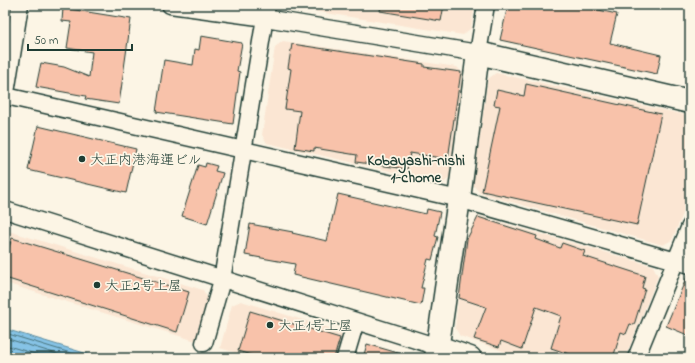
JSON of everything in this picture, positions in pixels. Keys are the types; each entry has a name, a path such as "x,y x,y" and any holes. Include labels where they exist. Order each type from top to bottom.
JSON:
{"street":[{"path":"5,99 20,5"},
{"path":"170,5 266,12 478,53 690,102"},
{"path":"437,352 478,53 486,5"},
{"path":"204,343 222,280 266,12"},
{"path":"6,96 459,200 683,263"},
{"path":"5,210 222,280 356,321 437,352 470,358"},
{"path":"636,358 683,263 690,226"},
{"path":"345,358 356,321"}],"shaded area":[{"path":"286,5 475,5 471,28 463,35 288,7"},
{"path":"283,41 457,67 465,75 451,177 443,183 267,143 262,135 275,47"},
{"path":"496,73 690,116 690,197 672,240 663,245 480,193 473,185 488,79"},
{"path":"478,216 653,266 658,276 625,358 523,358 460,336 455,328 465,240"},
{"name":"大正2号上屋","path":"5,230 203,290 208,299 196,341 5,283"},
{"name":"大正1号上屋","path":"241,301 339,331 343,336 336,358 253,358 220,348 232,305"}],"water":[{"path":"5,329 101,358 5,358"}],"building":[{"path":"381,5 444,5 441,21 380,11"},
{"path":"508,5 575,5 617,14 610,43 661,55 657,74 500,40"},
{"path":"63,8 131,19 119,104 85,99 86,96 36,87 41,63 64,67 89,77 92,52 67,48 71,22 62,21"},
{"path":"201,36 242,43 237,71 240,72 233,124 156,112 164,60 193,65 195,49 199,50"},
{"path":"292,44 424,64 424,67 461,72 448,159 410,153 407,169 356,162 357,155 314,148 314,151 295,148 300,111 285,109 291,69 288,68"},
{"path":"526,84 661,114 637,225 482,191 500,106 494,105 497,90 524,96"},
{"name":"大正内港海運ビル","path":"38,126 136,149 126,193 28,170"},
{"path":"206,163 217,166 215,171 223,173 207,224 182,216 198,165 205,167"},
{"path":"338,194 426,214 427,209 440,212 435,236 438,237 432,260 428,259 421,288 424,288 421,305 293,275 295,264 245,255 250,224 293,232 292,233 327,241"},
{"path":"478,217 537,236 536,239 560,248 562,243 585,251 583,256 645,276 642,288 645,289 634,325 630,324 626,334 621,332 613,358 571,358 572,355 551,348 561,316 536,307 522,349 501,341 499,347 474,339 486,307 459,298 467,239"},
{"name":"大正2号上屋","path":"12,238 189,292 177,332 5,278 5,259"},
{"path":"688,274 690,274 690,336 666,326"},
{"name":"大正1号上屋","path":"250,311 340,338 334,358 260,358 238,351"},
{"path":"367,344 405,355 404,358 363,358"}],"place":[{"name":"大正内港海運ビル","path":"82,159"},
{"name":"大正2号上屋","path":"97,285"},
{"name":"大正1号上屋","path":"270,325"}],"district":[{"name":"Kobayashi-nishi 1-chome","path":"416,168"}]}
